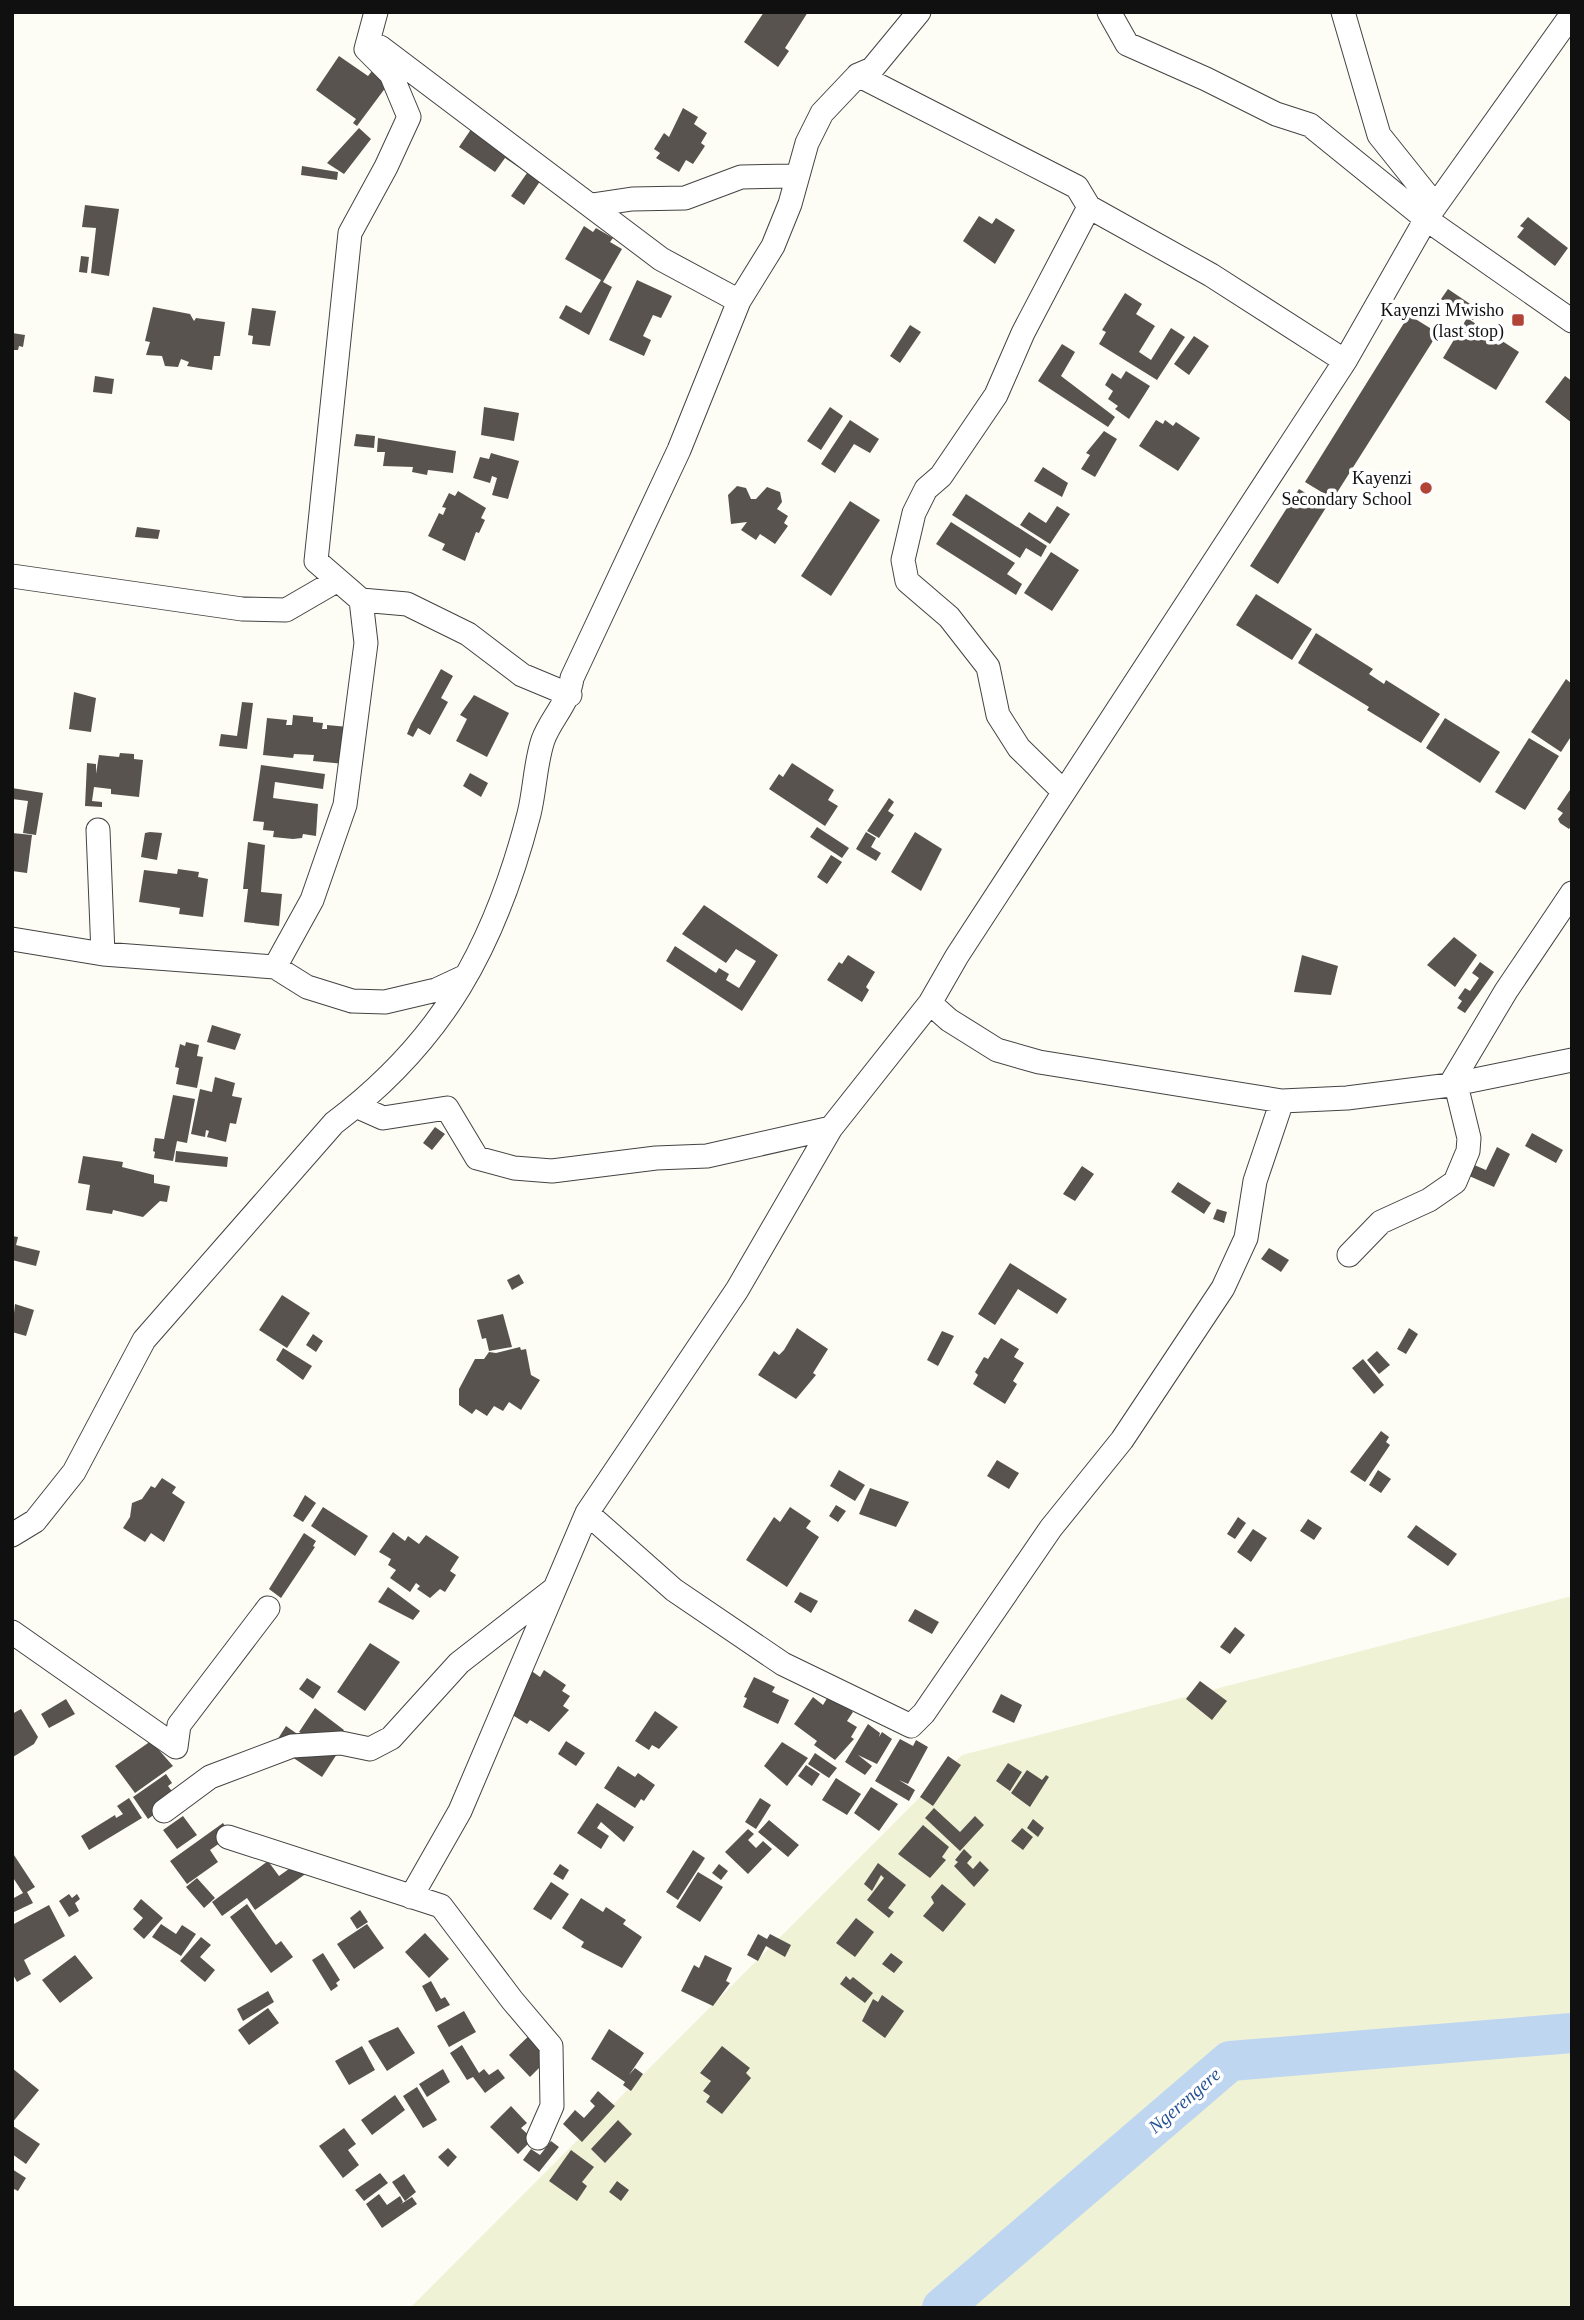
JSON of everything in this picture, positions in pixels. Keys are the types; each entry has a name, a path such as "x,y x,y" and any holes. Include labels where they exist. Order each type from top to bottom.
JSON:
{"street":[{"path":"376,12 366,50 391,74 409,117 386,167 350,233 316,561 360,600 407,604 468,634 522,675 570,695"},
{"path":"12,1535 35,1521 74,1472 144,1340 334,1123 356,1106 432,1031 466,976 492,930 509,882 529,813 543,740 570,695 572,678 679,450 739,301 773,246 790,204 796,176 821,113 858,75 872,69 919,12"},
{"path":"1108,12 1126,44 1206,79 1276,114 1310,125 1431,212 1572,321"},
{"path":"1343,12 1380,135 1431,212"},
{"path":"411,1897 460,1811 587,1513 737,1290 831,1128 930,1003 1345,361 1431,212 1572,14"},
{"path":"369,39 661,259 739,301"},
{"path":"858,75 1077,187 1089,207 1211,275 1345,361"},
{"path":"592,205 632,199 685,198 741,177 796,176"},
{"path":"1064,792 1019,748 998,715 988,667 949,617 907,581 903,560 914,513 926,489 941,476 996,395 1023,333 1089,207"},
{"path":"12,576 242,610 286,610 336,581"},
{"path":"275,967 312,900 345,805 366,643 360,600"},
{"path":"98,830 103,954"},
{"path":"1450,1085 1506,990 1572,893"},
{"path":"12,939 103,954 275,967 307,987 352,1001 386,1002 436,990 466,976"},
{"path":"930,1003 949,1020 997,1050 1039,1062 1163,1085 1282,1101 1347,1098 1450,1085 1572,1060"},
{"path":"1349,1255 1381,1222 1429,1200 1455,1182 1468,1151 1469,1138 1456,1085 1450,1085"},
{"path":"587,1513 674,1590 783,1664 911,1726 924,1713 1051,1528 1122,1440 1223,1288 1246,1238 1255,1181 1282,1101"},
{"path":"356,1106 383,1118 447,1108 477,1158 514,1168 552,1171 656,1157 707,1156 831,1128"},
{"path":"164,1811 210,1777 292,1746 341,1743 370,1748 391,1738 459,1663 557,1587"},
{"path":"12,1632 176,1747 179,1725 268,1608"},
{"path":"228,1837 440,1906 551,2046 552,2106 538,2138"}],"green space":[{"path":"1572,1596 1572,2308 410,2308 962,1755"}],"building":[{"path":"764,12 808,12 785,48 789,51 778,67 744,42"},
{"path":"339,56 368,76 372,71 389,83 357,126 353,123 356,119 316,90"},
{"path":"683,108 698,117 694,124 707,133 701,143 705,146 693,164 686,160 679,172 656,158 660,153 654,149 664,133 669,137"},
{"path":"478,119 549,168 524,205 511,196 527,173 505,158 495,172 459,147"},
{"path":"359,128 371,139 344,174 327,163"},
{"path":"302,166 338,172 337,180 301,175"},
{"path":"85,205 119,209 109,276 91,273 96,228 82,227"},
{"path":"979,216 992,224 996,218 1015,230 995,264 963,241"},
{"path":"1528,217 1568,248 1555,266 1517,237 1524,228 1520,226"},
{"path":"584,226 593,232 596,228 613,238 610,242 622,249 603,282 612,287 589,335 559,318 566,305 581,313 601,280 565,259"},
{"path":"81,256 89,257 87,273 79,272"},
{"path":"637,280 672,296 661,318 653,315 643,336 651,340 644,356 609,340"},
{"path":"1448,289 1479,310 1473,320 1441,299"},
{"path":"1125,293 1142,304 1136,314 1155,326 1139,352 1151,360 1171,328 1185,337 1157,380 1099,344 1106,332 1102,330"},
{"path":"153,307 190,314 194,321 196,318 225,322 220,356 214,356 212,370 187,366 189,362 181,359 178,367 165,366 162,356 146,355 150,342 145,341"},
{"path":"252,308 276,311 270,346 252,344 253,336 248,335"},
{"path":"1409,315 1438,333 1333,499 1305,482"},
{"path":"1467,318 1519,352 1496,390 1443,358"},
{"path":"910,325 921,332 900,363 890,356"},
{"path":"12,333 25,335 23,347 19,346 18,350 12,350"},
{"path":"1194,336 1209,346 1189,375 1174,364"},
{"path":"1062,344 1075,352 1061,376 1115,417 1108,427 1038,381"},
{"path":"1126,371 1150,386 1129,419 1115,409 1118,406 1108,399 1113,391 1105,385 1112,373 1121,379"},
{"path":"95,376 114,379 112,394 93,392"},
{"path":"1565,376 1572,381 1572,423 1545,402"},
{"path":"484,407 519,413 514,441 481,435"},
{"path":"830,407 843,416 821,450 807,441"},
{"path":"850,420 879,439 870,453 854,444 835,473 821,464"},
{"path":"1156,420 1163,424 1165,420 1173,426 1176,422 1200,438 1178,471 1139,446"},
{"path":"1104,431 1117,439 1095,477 1081,469 1090,455 1086,453"},
{"path":"356,434 375,436 374,448 354,446"},
{"path":"378,438 456,451 453,473 428,470 427,475 412,472 413,467 383,466 385,452 377,452"},
{"path":"491,453 519,461 508,499 492,495 497,478 492,476 490,483 473,478 480,457 489,459"},
{"path":"1043,467 1068,483 1062,497 1034,481"},
{"path":"737,486 746,488 751,499 756,499 767,487 780,492 782,502 777,509 788,516 784,523 788,526 775,544 760,534 756,540 741,530 747,522 731,524 728,495"},
{"path":"1299,489 1327,506 1278,584 1250,566"},
{"path":"458,491 486,508 481,518 485,520 479,533 476,532 465,561 442,550 445,544 428,536 439,513 443,515 446,508 442,507 449,493 455,496"},
{"path":"966,494 1047,546 1041,557 1026,548 1020,558 952,515"},
{"path":"850,501 880,520 831,596 801,576"},
{"path":"1057,506 1070,514 1050,544 1020,525 1029,512 1046,523"},
{"path":"951,522 1015,563 1007,574 1022,584 1016,595 936,544"},
{"path":"137,527 160,530 158,539 135,537"},
{"path":"1051,552 1079,570 1052,611 1024,593"},
{"path":"1256,594 1312,629 1292,660 1236,625"},
{"path":"1316,633 1373,669 1369,674 1384,684 1386,680 1440,714 1421,743 1298,663"},
{"path":"441,669 453,676 441,698 448,702 430,735 418,728 413,737 407,734 411,724"},
{"path":"1566,679 1572,684 1572,735 1561,752 1531,732"},
{"path":"74,692 96,698 91,732 69,729"},
{"path":"474,695 509,713 487,757 456,741 467,719 460,715"},
{"path":"242,702 253,703 247,749 219,746 221,734 237,736"},
{"path":"293,715 313,717 313,722 323,723 322,729 327,729 327,725 348,727 345,764 313,761 314,755 294,754 293,758 263,755 267,718 287,720 286,725 292,725"},
{"path":"1445,718 1500,752 1480,783 1426,748"},
{"path":"1529,738 1559,756 1525,810 1495,792"},
{"path":"120,753 134,754 134,759 143,760 139,797 111,794 111,789 94,787 92,801 102,802 102,807 85,806 87,763 96,764 96,774 99,755 119,757"},
{"path":"792,763 834,790 828,800 838,806 825,826 769,789 779,774 783,777"},
{"path":"261,765 325,774 323,789 275,782 273,798 318,804 316,836 303,834 302,838 293,839 273,837 274,831 263,830 264,822 253,821"},
{"path":"470,773 488,783 481,797 463,786"},
{"path":"1572,787 1572,825 1569,829 1560,823 1558,819 1563,813 1557,809"},
{"path":"12,788 43,793 36,835 23,833 28,801 12,799"},
{"path":"889,798 894,802 888,811 894,815 879,838 867,831"},
{"path":"817,827 849,848 842,858 810,837"},
{"path":"866,832 876,838 871,847 881,853 876,861 856,849"},
{"path":"915,832 942,849 921,891 891,872"},
{"path":"12,833 32,835 27,873 12,871"},
{"path":"145,833 162,833 157,860 141,857"},
{"path":"248,842 265,845 261,892 282,894 279,926 244,922 248,889 243,889"},
{"path":"831,855 842,862 827,884 817,877"},
{"path":"178,869 199,872 198,877 208,879 203,917 179,914 180,908 139,902 144,870 177,874"},
{"path":"704,905 778,955 742,1011 666,961 675,946 716,973 719,968 729,974 726,980 739,988 756,961 736,949 726,963 682,934"},
{"path":"1454,937 1477,955 1455,987 1427,965"},
{"path":"848,955 875,972 866,987 869,990 862,1002 827,980 839,962 842,964"},
{"path":"1302,955 1338,966 1331,995 1294,992"},
{"path":"1480,962 1494,972 1465,1013 1457,1008 1462,1001 1458,998 1465,988 1470,991 1479,978 1472,973"},
{"path":"212,1025 241,1034 235,1050 207,1042"},
{"path":"186,1042 199,1045 197,1056 203,1057 197,1088 176,1084 179,1068 175,1067 180,1044 185,1046"},
{"path":"215,1077 235,1083 232,1096 242,1098 236,1124 230,1123 226,1142 207,1137 209,1131 206,1130 205,1137 191,1134 200,1089 212,1092"},
{"path":"173,1095 195,1099 187,1143 177,1141 173,1161 154,1158 153,1151 155,1138 164,1139"},
{"path":"435,1127 445,1134 432,1150 423,1143"},
{"path":"1532,1133 1563,1150 1556,1163 1525,1146"},
{"path":"1497,1147 1510,1154 1494,1187 1467,1175 1472,1164 1486,1170"},
{"path":"176,1151 228,1157 227,1167 175,1162"},
{"path":"83,1156 123,1162 122,1167 154,1175 154,1183 170,1186 167,1202 160,1201 143,1217 113,1210 112,1214 86,1210 90,1185 78,1183"},
{"path":"1082,1166 1094,1174 1075,1201 1063,1194"},
{"path":"1178,1182 1211,1203 1204,1214 1171,1192"},
{"path":"1217,1209 1227,1212 1224,1223 1213,1219"},
{"path":"12,1236 18,1237 16,1245 40,1251 36,1266 12,1260"},
{"path":"1269,1248 1289,1260 1281,1272 1261,1259"},
{"path":"1010,1263 1067,1299 1057,1314 1018,1289 995,1325 978,1314"},
{"path":"519,1274 524,1283 512,1290 507,1280"},
{"path":"282,1295 310,1313 287,1348 259,1330"},
{"path":"15,1304 34,1310 26,1336 12,1332"},
{"path":"503,1314 512,1347 489,1351 486,1338 482,1339 477,1320"},
{"path":"797,1328 828,1349 813,1373 816,1375 796,1399 758,1375 774,1351 779,1355 784,1350"},
{"path":"1409,1328 1418,1334 1406,1354 1397,1349"},
{"path":"942,1331 954,1336 938,1366 927,1360"},
{"path":"313,1334 323,1341 316,1352 306,1345"},
{"path":"1001,1338 1019,1349 1014,1357 1024,1363 1013,1381 1017,1384 1005,1404 973,1384 978,1375 975,1372 984,1357 988,1359"},
{"path":"520,1347 521,1350 526,1349 531,1375 540,1380 521,1410 509,1402 503,1411 494,1406 487,1416 476,1409 472,1414 459,1405 459,1389 475,1359 484,1359 489,1352 496,1353"},
{"path":"283,1348 312,1366 303,1380 276,1360"},
{"path":"1377,1351 1390,1365 1379,1374 1367,1360"},
{"path":"1363,1359 1384,1385 1374,1394 1352,1368"},
{"path":"1381,1431 1389,1437 1386,1442 1390,1445 1365,1482 1350,1472"},
{"path":"997,1460 1019,1473 1009,1489 987,1476"},
{"path":"839,1470 865,1485 855,1501 830,1486"},
{"path":"1378,1470 1391,1479 1381,1493 1369,1485"},
{"path":"162,1478 176,1487 172,1493 185,1502 164,1542 151,1533 145,1542 123,1528 130,1517 132,1503 142,1499 151,1486 155,1488"},
{"path":"870,1488 909,1502 896,1527 859,1514"},
{"path":"305,1495 316,1503 303,1522 293,1516"},
{"path":"836,1505 846,1511 838,1522 829,1516"},
{"path":"323,1507 368,1536 355,1556 311,1526"},
{"path":"790,1507 811,1521 806,1528 819,1537 787,1587 746,1560 774,1517 780,1522"},
{"path":"1238,1517 1246,1523 1235,1539 1227,1534"},
{"path":"1308,1519 1322,1528 1314,1540 1300,1531"},
{"path":"1416,1525 1457,1554 1448,1566 1407,1537"},
{"path":"1253,1529 1267,1538 1251,1562 1237,1552"},
{"path":"393,1532 405,1541 408,1536 419,1544 426,1535 459,1557 450,1571 456,1575 445,1592 440,1589 430,1598 417,1589 420,1586 416,1583 410,1592 390,1578 396,1570 388,1565 391,1559 379,1552"},
{"path":"304,1533 316,1541 313,1546 315,1547 281,1598 269,1589"},
{"path":"388,1587 420,1611 413,1620 378,1602"},
{"path":"800,1592 818,1601 811,1613 794,1602"},
{"path":"915,1609 939,1622 932,1634 908,1621"},
{"path":"1235,1627 1245,1635 1230,1654 1220,1647"},
{"path":"370,1643 400,1662 365,1711 337,1692"},
{"path":"526,1667 540,1677 544,1670 566,1685 562,1691 570,1696 563,1706 569,1710 549,1732 530,1720 527,1724 503,1709"},
{"path":"754,1677 775,1687 772,1692 789,1700 778,1724 743,1707 747,1698 744,1697"},
{"path":"307,1678 321,1687 313,1699 299,1689"},
{"path":"1200,1681 1227,1701 1212,1720 1186,1699"},
{"path":"1001,1694 1022,1705 1014,1723 992,1712"},
{"path":"829,1695 853,1712 847,1721 857,1727 851,1737 854,1739 835,1760 814,1745 817,1741 794,1724 813,1697 823,1705"},
{"path":"66,1699 75,1714 49,1728 41,1714"},
{"path":"315,1708 344,1730 331,1750 337,1754 322,1777 274,1745 286,1726 303,1738 305,1735 299,1732"},
{"path":"21,1709 38,1737 34,1744 13,1757 12,1714"},
{"path":"655,1711 678,1727 659,1749 652,1745 649,1750 635,1741"},
{"path":"868,1724 880,1733 879,1737 882,1732 892,1739 877,1764 858,1755 872,1766 865,1775 845,1762"},
{"path":"900,1739 913,1746 916,1740 928,1747 908,1784 899,1780 915,1790 909,1801 875,1781"},
{"path":"151,1741 173,1766 135,1793 115,1766"},
{"path":"566,1741 585,1753 576,1766 558,1754"},
{"path":"782,1742 808,1758 787,1786 764,1766"},
{"path":"815,1753 837,1768 829,1778 808,1764"},
{"path":"948,1756 961,1765 933,1806 920,1797"},
{"path":"1008,1763 1022,1772 1010,1791 996,1781"},
{"path":"806,1765 820,1774 812,1786 798,1776"},
{"path":"618,1766 635,1777 638,1773 655,1785 644,1801 641,1799 635,1808 604,1788"},
{"path":"1027,1770 1042,1780 1046,1775 1049,1777 1030,1807 1011,1793"},
{"path":"166,1774 172,1783 168,1786 177,1798 148,1819 133,1797"},
{"path":"836,1778 861,1794 847,1815 822,1800"},
{"path":"871,1787 898,1804 879,1831 854,1813"},
{"path":"129,1798 142,1818 89,1850 81,1836 115,1815 116,1818 123,1814 117,1806"},
{"path":"760,1798 771,1805 756,1829 745,1822"},
{"path":"597,1803 634,1827 624,1842 601,1822 597,1828 609,1836 601,1849 577,1833"},
{"path":"934,1808 960,1832 975,1816 984,1825 960,1851 925,1818"},
{"path":"183,1816 197,1835 177,1849 163,1830"},
{"path":"1033,1819 1044,1828 1038,1837 1027,1828"},
{"path":"769,1820 799,1845 788,1857 758,1832"},
{"path":"223,1823 231,1835 210,1850 218,1862 187,1884 170,1861"},
{"path":"923,1825 949,1847 942,1857 946,1860 930,1878 898,1854"},
{"path":"1022,1828 1033,1837 1023,1850 1011,1841"},
{"path":"748,1829 754,1834 748,1840 756,1848 763,1841 772,1849 748,1874 725,1852"},
{"path":"964,1849 972,1857 967,1863 973,1869 980,1861 989,1870 974,1887 954,1866 958,1862 955,1860"},
{"path":"693,1850 705,1858 678,1900 666,1892"},
{"path":"12,1852 35,1887 27,1892 33,1903 12,1913 12,1899 23,1893 12,1876"},
{"path":"303,1859 311,1870 255,1910 247,1898 222,1916 212,1902 268,1861 279,1876"},
{"path":"878,1863 906,1885 888,1908 894,1912 889,1918 867,1900 884,1878 881,1875 872,1891 864,1884"},
{"path":"560,1864 569,1870 563,1880 553,1874"},
{"path":"719,1864 728,1871 721,1880 712,1873"},
{"path":"698,1872 723,1887 700,1922 676,1907"},
{"path":"197,1878 215,1898 204,1908 186,1887"},
{"path":"551,1882 569,1894 551,1920 533,1909"},
{"path":"942,1884 966,1904 943,1932 923,1916 934,1903 931,1897"},
{"path":"69,1894 72,1898 77,1894 80,1899 75,1903 79,1911 69,1917 59,1901"},
{"path":"581,1898 603,1912 606,1907 626,1920 623,1924 642,1937 622,1968 581,1947 584,1942 562,1928"},
{"path":"141,1899 163,1918 144,1939 133,1929 143,1918 133,1909"},
{"path":"247,1904 276,1945 281,1941 293,1957 271,1973 230,1917"},
{"path":"49,1905 65,1936 24,1960 31,1974 17,1982 12,1973 12,1925"},
{"path":"360,1910 368,1922 357,1929 350,1918"},
{"path":"856,1918 874,1932 855,1957 836,1943"},
{"path":"161,1924 176,1934 182,1925 196,1934 181,1956 152,1937"},
{"path":"367,1924 384,1948 354,1969 337,1944"},
{"path":"425,1933 449,1959 429,1978 405,1952"},
{"path":"758,1934 767,1939 770,1934 791,1945 785,1957 766,1946 758,1961 747,1955"},
{"path":"201,1937 211,1945 200,1957 215,1970 205,1982 180,1961"},
{"path":"323,1953 340,1980 336,1983 338,1986 331,1991 312,1960"},
{"path":"891,1953 903,1962 894,1973 882,1964"},
{"path":"75,1955 93,1978 60,2003 42,1980"},
{"path":"705,1955 732,1968 726,1981 730,1983 713,2006 681,1991 694,1965 699,1968"},
{"path":"846,1976 850,1980 853,1977 873,1993 865,2003 840,1984"},
{"path":"431,1981 441,1999 445,1997 450,2005 436,2012 422,1986"},
{"path":"268,1991 274,2002 243,2021 237,2009"},
{"path":"882,1995 904,2011 885,2038 862,2021 873,1999 878,2002"},
{"path":"268,2008 279,2023 249,2045 238,2030"},
{"path":"464,2011 476,2032 449,2047 437,2026"},
{"path":"398,2027 415,2053 387,2071 368,2041"},
{"path":"537,2028 558,2049 530,2077 509,2055"},
{"path":"609,2029 644,2053 629,2075 635,2068 643,2074 631,2091 623,2085 625,2082 591,2059"},
{"path":"462,2045 479,2073 484,2069 489,2075 498,2069 505,2078 485,2093 473,2077 467,2080 450,2053"},
{"path":"362,2046 375,2070 349,2085 335,2061"},
{"path":"722,2046 750,2068 746,2073 751,2078 722,2114 706,2102 710,2096 703,2091 711,2081 700,2073"},
{"path":"12,2068 39,2090 12,2123"},
{"path":"443,2069 450,2082 427,2097 419,2084"},
{"path":"417,2087 437,2120 423,2128 403,2096"},
{"path":"598,2091 615,2106 582,2142 563,2124 575,2110 584,2118 595,2106 590,2101"},
{"path":"395,2095 405,2110 372,2135 361,2120"},
{"path":"511,2106 527,2123 521,2128 533,2139 518,2154 490,2127"},
{"path":"618,2120 632,2134 605,2163 591,2149"},
{"path":"13,2126 40,2144 26,2164 12,2154"},
{"path":"344,2128 356,2144 348,2150 359,2165 343,2178 319,2146"},
{"path":"551,2141 559,2147 539,2172 523,2160 531,2149 540,2155"},
{"path":"448,2148 457,2157 448,2167 438,2157"},
{"path":"571,2150 594,2167 582,2182 587,2186 577,2201 549,2181"},
{"path":"12,2169 26,2178 18,2191 12,2188"},
{"path":"380,2173 388,2183 364,2201 355,2190"},
{"path":"404,2174 416,2192 405,2201 392,2182"},
{"path":"617,2181 629,2190 621,2201 609,2192"},
{"path":"379,2194 387,2205 400,2196 403,2202 401,2204 412,2197 417,2204 382,2228 366,2204"}],"waterway":[{"name":"Ngerengere","path":"942,2308 1230,2061 1572,2033"}],"place":[{"name":"Kayenzi Mwisho (last stop)","path":"1518,320"},
{"name":"Kayenzi Secondary School","path":"1426,488"}]}
